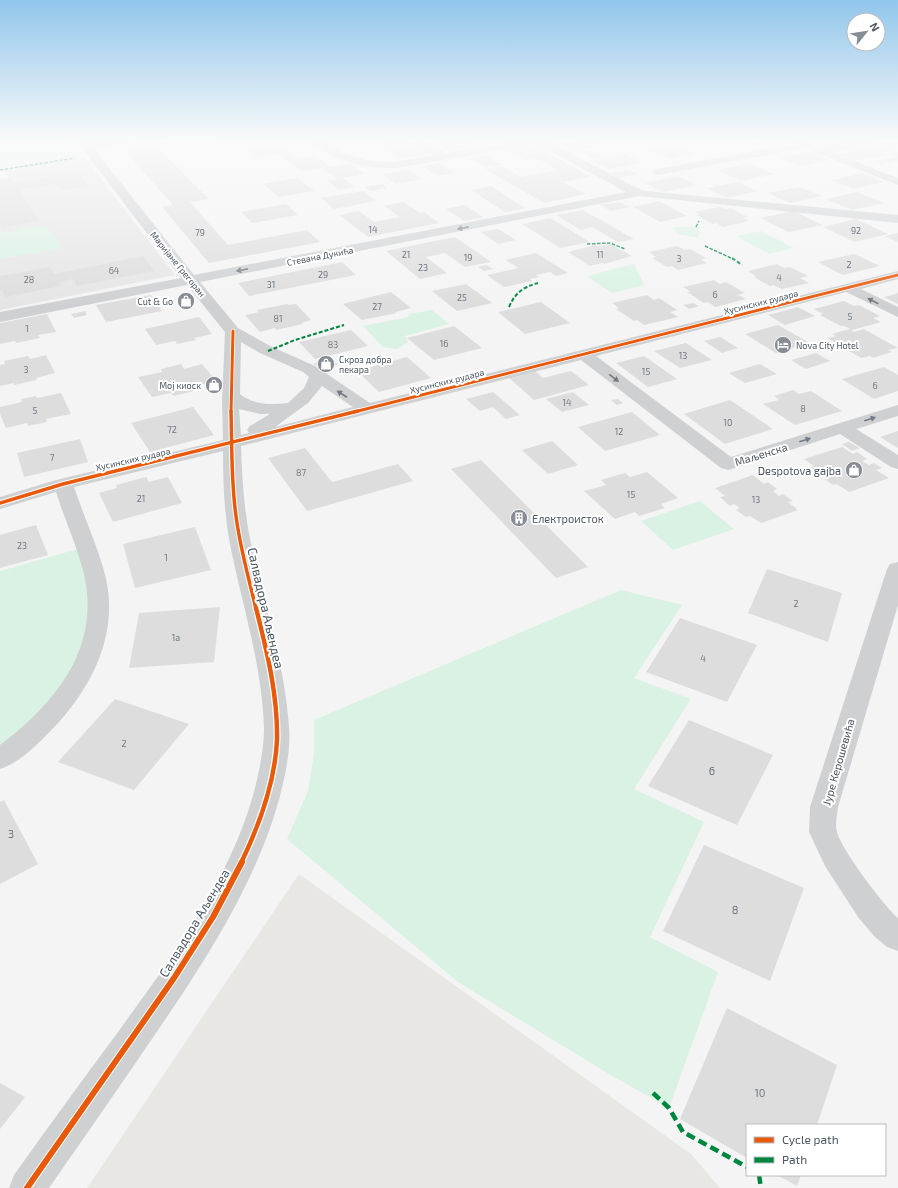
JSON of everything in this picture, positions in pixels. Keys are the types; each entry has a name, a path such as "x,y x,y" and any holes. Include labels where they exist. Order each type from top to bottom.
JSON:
{"street":[{"name":"Маријане Грегоран","path":"123,194 190,280 233,331 309,370 366,409"},
{"name":"Стевана Дукића","path":"0,317 632,194"},
{"path":"647,194 898,219"},
{"name":"Хусинских рудара","path":"0,503 63,484 293,428 898,275"},
{"path":"848,288 898,313"},
{"path":"233,331 234,352 231,396 232,443 270,423 292,407 314,388 318,376"},
{"name":"Маљенска","path":"582,354 728,464 898,410"},
{"path":"233,371 250,362 264,358 284,358"},
{"path":"231,396 243,404 254,408 269,410 292,407"},
{"path":"231,396 246,414 255,419 293,428"},
{"path":"842,428 898,463"},
{"name":"Салвадора Аљендеа","path":"27,1188 140,1028 209,923 240,866 254,833 265,800 276,747 277,725 268,655 236,518 232,469 232,443"},
{"path":"0,759 21,743 67,696 85,668 92,652 98,618 96,582 63,484"},
{"name":"Јуре Керошевића","path":"898,569 824,807 823,832 835,858 869,908 898,937"}],"shaded area":[{"path":"0,194 113,194 175,275 0,310"},
{"path":"299,874 691,1154 720,1188 87,1188"}],"green space":[{"path":"45,225 62,248 0,259 0,233"},
{"path":"673,227 696,227 701,232 698,238 677,234"},
{"path":"761,231 794,248 769,254 736,236"},
{"path":"634,264 644,285 612,293 587,276"},
{"path":"432,310 449,324 405,336 408,342 397,349 383,347 363,326 408,317 409,314"},
{"path":"700,501 734,529 673,550 641,521"},
{"path":"85,547 92,652 0,759 0,571"},
{"path":"621,590 682,605 634,678 691,699 634,789 704,822 650,937 718,972 669,1108 609,1074 458,982 287,839 308,791 314,753 314,720"}],"building":[{"path":"0,194 22,194 39,221 2,228 0,223"},
{"path":"164,194 204,194 209,199 190,202 228,245 307,230 320,242 209,263 162,207 173,205"},
{"path":"276,194 294,194 279,197"},
{"path":"342,194 367,194 376,201 334,209 321,198"},
{"path":"478,194 504,194 525,208 505,212"},
{"path":"529,194 584,194 544,203"},
{"path":"720,194 743,194 727,198"},
{"path":"771,194 818,194 822,196 790,203"},
{"path":"846,194 863,194 884,203 852,210 826,199"},
{"path":"659,201 687,216 660,222 633,207"},
{"path":"404,202 420,213 424,212 439,223 368,237 339,215 359,211 374,222 400,217 384,206"},
{"path":"619,202 630,207 611,211 600,205"},
{"path":"286,204 298,215 252,223 241,212"},
{"path":"465,205 483,217 464,221 446,209"},
{"path":"720,207 726,209 730,208 748,217 743,218 749,221 723,227 716,223 713,224 696,215 700,215 695,212"},
{"path":"583,210 634,239 618,242 592,227 581,230 556,215"},
{"path":"794,211 823,225 789,232 760,218"},
{"path":"550,218 590,242 560,248 522,224"},
{"path":"856,219 888,234 855,242 823,227"},
{"path":"498,229 516,240 498,244 481,232"},
{"path":"898,233 898,242 885,236"},
{"path":"455,237 491,262 465,267 445,253 426,257 447,273 420,279 386,251"},
{"path":"610,244 632,256 604,264 602,263 590,266 568,252 595,245"},
{"path":"677,246 685,250 690,249 706,258 701,260 707,263 678,270 672,266 667,267 652,258 656,257 649,252"},
{"path":"536,253 568,273 556,276 550,272 536,275 539,277 530,279 532,281 504,287 487,275 519,268 505,260"},
{"path":"854,254 880,266 843,275 818,262"},
{"path":"143,256 155,271 77,286 73,279 59,282 61,286 5,297 2,290 0,291 0,276 50,267 54,274"},
{"path":"342,262 356,275 249,296 238,283"},
{"path":"777,264 784,268 790,267 808,276 800,278 809,283 782,289 773,285 770,286 754,277 756,276 748,271"},
{"path":"487,265 493,269 484,271 478,267"},
{"path":"714,280 720,284 726,282 745,293 738,295 746,299 715,307 708,302 704,303 687,292 691,292 683,287"},
{"path":"466,284 492,303 457,311 432,291"},
{"path":"391,292 411,308 395,312 397,313 362,320 343,304"},
{"path":"898,293 898,304 884,297 892,295"},
{"path":"151,295 162,311 106,322 96,305"},
{"path":"647,295 654,300 659,298 677,310 670,312 678,317 644,325 637,320 634,321 616,309 619,308 612,303"},
{"path":"190,297 195,303 182,306 177,300"},
{"path":"844,301 854,306 859,305 880,316 873,318 881,322 852,330 854,332 864,329 898,348 888,350 892,352 873,358 870,356 861,358 827,338 836,336 832,334 850,329 820,315 823,314 814,309"},
{"path":"541,302 570,323 525,334 498,312"},
{"path":"693,303 699,306 689,309 683,305"},
{"path":"287,304 296,304 311,320 301,323 303,324 260,332 245,315 259,312 257,310"},
{"path":"798,307 815,316 785,325 768,315"},
{"path":"85,311 87,315 74,318 71,314"},
{"path":"47,314 56,332 38,335 40,338 16,343 15,341 0,344 0,323"},
{"path":"199,317 212,334 194,338 196,340 177,344 175,341 156,345 145,329"},
{"path":"778,325 810,343 776,353 745,334"},
{"path":"454,326 482,348 434,360 407,338"},
{"path":"351,330 368,346 315,359 299,342"},
{"path":"720,337 738,348 722,353 704,341"},
{"path":"686,343 712,360 680,368 654,351"},
{"path":"816,353 830,361 806,369 791,360"},
{"path":"46,355 55,373 36,378 37,380 14,385 14,383 0,386 0,365 5,364 4,361 28,356 30,359"},
{"path":"644,356 677,379 648,387 616,363"},
{"path":"407,357 431,378 379,392 357,371"},
{"name":"Скроз добра пекара","path":"323,359 338,364 328,370 313,364"},
{"path":"181,364 184,369 202,364 216,381 196,386 198,390 174,396 171,393 152,397 138,377 162,372 161,369"},
{"path":"760,364 777,374 745,383 729,373"},
{"path":"884,367 898,375 898,391 874,399 842,379"},
{"path":"535,371 543,378 571,371 589,385 534,400 509,378"},
{"path":"793,390 799,394 811,391 842,411 795,425 763,404 779,400 774,396"},
{"path":"493,392 520,415 506,419 493,407 480,411 466,399"},
{"path":"573,392 589,405 562,412 546,399"},
{"path":"61,393 71,414 46,419 47,422 28,426 27,423 6,428 0,414 0,407 22,402 21,399 36,396 37,398"},
{"path":"618,399 623,403 617,405 611,400"},
{"path":"730,400 773,429 725,444 684,414"},
{"path":"193,407 214,435 150,452 131,423"},
{"path":"632,412 660,435 605,451 578,427"},
{"path":"898,431 898,448 880,437"},
{"path":"80,439 88,462 24,477 17,453"},
{"path":"552,441 578,465 548,474 522,450"},
{"path":"849,442 860,448 852,451 842,444"},
{"path":"842,447 853,454 857,452 867,459 862,461 869,465 874,463 882,468 876,470 889,478 849,492 837,484 833,485 823,478 828,477 824,473 819,475 808,468 814,466 804,459"},
{"path":"305,448 332,482 398,464 413,481 307,511 268,458"},
{"name":"Електроисток","path":"481,460 588,567 556,578 451,469"},
{"path":"647,472 678,498 661,504 665,508 639,516 635,512 615,519 584,491 606,485 601,480 625,473 630,477"},
{"path":"753,475 764,484 768,482 777,489 773,491 779,496 783,494 793,501 788,502 798,510 761,523 750,516 746,517 736,510 740,508 734,504 730,506 720,497 725,496 715,488"},
{"path":"146,477 149,482 168,477 182,503 113,522 99,493 117,488 116,485"},
{"path":"36,525 48,555 0,568 0,535"},
{"path":"195,527 211,570 135,588 123,544"},
{"path":"767,569 842,593 828,642 748,613"},
{"path":"220,607 214,662 129,668 139,613"},
{"path":"680,618 757,645 727,702 646,672"},
{"path":"115,699 189,724 134,790 58,762"},
{"path":"689,720 773,755 737,825 648,786"},
{"path":"4,800 38,864 0,884 0,802"},
{"path":"704,845 804,888 770,981 663,931"},
{"path":"727,1008 837,1065 817,1124 746,1124 746,1157 680,1119"},
{"path":"0,1083 25,1097 0,1129"},
{"path":"779,1176 801,1176 797,1186"}],"marked path":[{"path":"696,227 699,221"},
{"path":"587,244 610,243 625,249"},
{"path":"705,246 729,256 742,265"},
{"path":"509,307 514,297 520,290 538,283"},
{"path":"268,351 295,340 344,325"},
{"path":"653,1093 669,1108 683,1132 746,1166"},
{"path":"759,1176 761,1188"}],"cycle path":[{"path":"0,503 63,484 232,443 898,275"},
{"path":"27,1188 154,1008 213,917 247,852 260,818 270,784 277,741 274,696 271,673 240,540 234,499 231,407 233,331"}],"place":[{"name":"Cut & Go","path":"186,301"},
{"name":"Nova City Hotel","path":"783,345"},
{"name":"Скроз добра пекара","path":"326,364"},
{"name":"Мој киоск","path":"214,385"},
{"name":"Despotova gajba","path":"854,470"},
{"name":"Електроисток","path":"519,518"}]}
